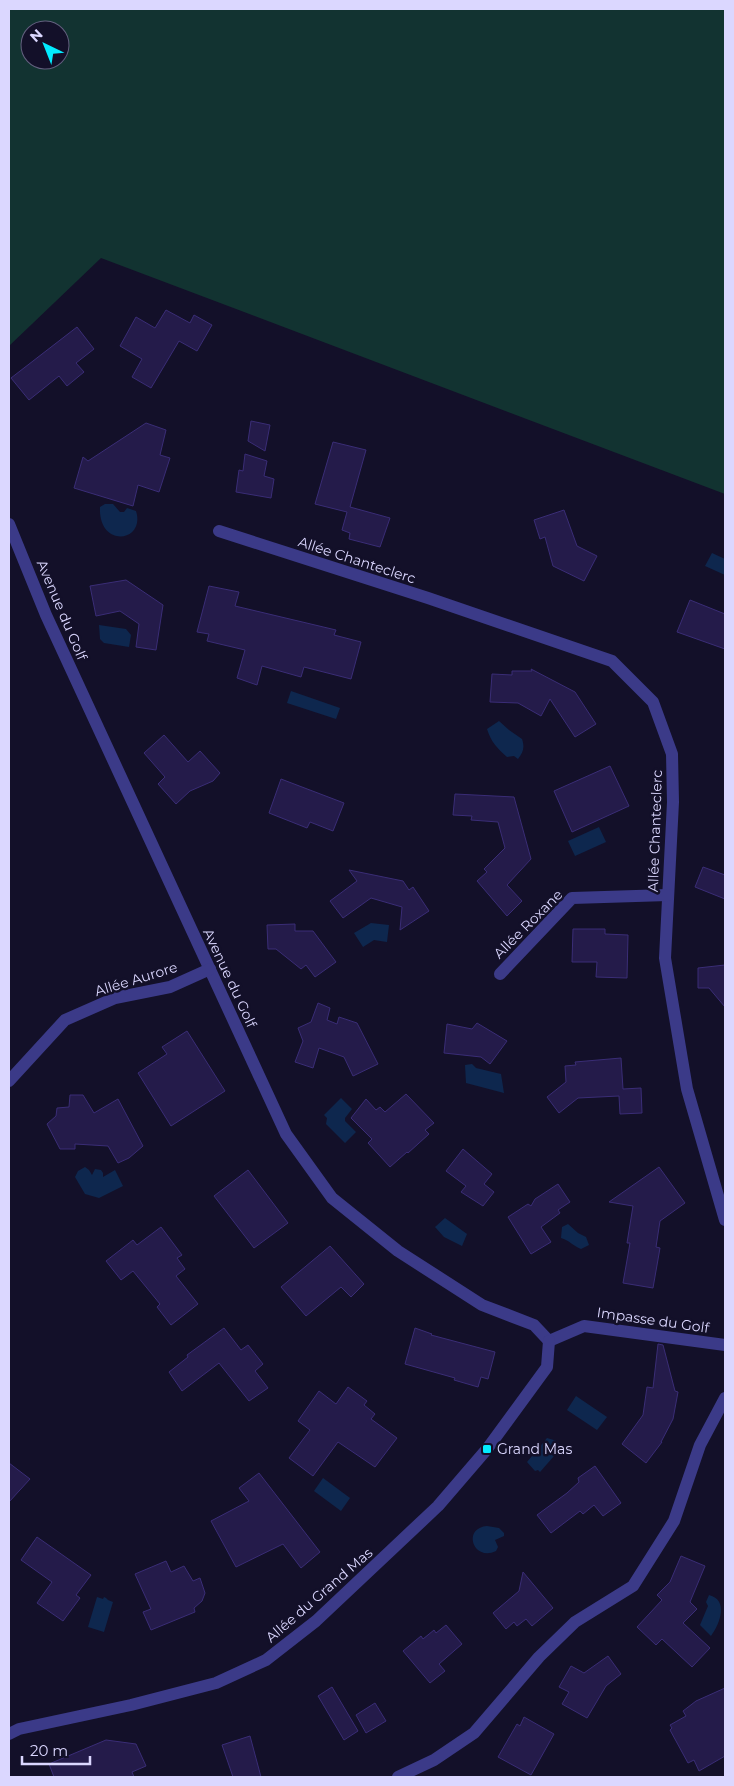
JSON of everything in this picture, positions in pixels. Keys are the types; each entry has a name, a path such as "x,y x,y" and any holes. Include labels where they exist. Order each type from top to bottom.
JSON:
{"street":[{"name":"Avenue du Golf","path":"9,524 46,615 286,1134 332,1198 398,1251 482,1305 534,1325 549,1341"},
{"name":"Allée Chanteclerc","path":"219,530 428,598 612,661 653,702 672,754 673,802 665,958 687,1089 725,1220"},
{"name":"Allée Roxane","path":"500,974 572,898 668,895"},
{"name":"Allée Aurore","path":"9,1081 65,1020 115,998 170,987 210,969"},
{"name":"Impasse du Golf","path":"549,1341 584,1326 725,1345"},
{"name":"Allée du Grand Mas","path":"9,1734 19,1729 131,1705 216,1683 266,1660 316,1621 377,1565 444,1499 487,1449 547,1367 549,1341"},
{"path":"398,1777 434,1760 474,1733 539,1657 574,1622 633,1586 674,1521 700,1445 725,1398"}],"green space":[{"path":"9,9 725,9 725,494 101,258 9,346"}],"water":[{"path":"105,504 113,504 120,512 124,512 127,508 136,511 137,521 134,529 128,534 121,536 113,535 106,530 101,521 100,507"},
{"path":"712,553 725,559 725,575 705,566"},
{"path":"99,625 126,629 131,635 129,647 104,643 100,639"},
{"path":"291,691 340,708 336,719 287,703"},
{"path":"499,721 522,739 523,750 518,759 514,756 507,757 490,738 487,729"},
{"path":"599,827 606,842 575,856 568,841"},
{"path":"371,923 389,925 387,942 374,940 363,947 354,933"},
{"path":"472,1064 476,1068 501,1074 504,1093 466,1083 465,1065"},
{"path":"341,1098 352,1109 345,1118 345,1121 356,1132 345,1143 326,1124 327,1118 324,1115"},
{"path":"85,1167 92,1175 95,1169 101,1170 103,1177 115,1170 123,1186 99,1198 85,1194 75,1177 78,1171"},
{"path":"445,1218 467,1234 462,1246 444,1237 435,1227"},
{"path":"568,1224 586,1237 589,1245 581,1249 561,1238 562,1227"},
{"path":"576,1396 607,1417 597,1430 567,1410"},
{"path":"547,1438 557,1441 561,1448 540,1472 538,1470 535,1471 527,1462"},
{"path":"323,1478 350,1498 341,1511 314,1491"},
{"path":"487,1526 499,1528 504,1533 504,1536 495,1540 498,1547 496,1551 488,1553 481,1552 476,1548 473,1538 479,1528"},
{"path":"709,1595 719,1602 721,1607 720,1619 711,1636 700,1625 708,1606 706,1602"},
{"path":"97,1597 103,1599 104,1597 113,1602 104,1632 88,1627"}],"building":[{"path":"166,310 190,323 194,315 212,325 197,351 179,341 151,388 132,377 142,359 120,346 136,317 155,328"},
{"path":"77,327 94,349 76,363 84,372 67,386 59,376 29,400 11,378"},
{"path":"251,421 270,425 265,451 248,441"},
{"path":"146,423 166,430 160,455 170,458 159,492 138,485 133,506 74,488 83,457 88,461"},
{"path":"333,442 366,450 350,507 390,518 380,547 349,539 350,533 342,530 347,512 315,504"},
{"path":"245,454 267,461 264,476 274,479 271,498 236,492 239,470 243,471"},
{"path":"564,510 577,546 597,556 584,581 553,566 545,537 540,539 534,520"},
{"path":"126,580 163,605 156,650 136,647 139,624 120,611 96,616 90,586"},
{"path":"209,586 239,592 235,606 336,630 334,635 361,642 351,679 304,667 301,677 262,666 257,685 237,678 245,650 207,641 209,634 197,632"},
{"path":"690,600 725,614 725,649 677,632"},
{"path":"531,669 575,692 596,724 575,737 550,699 541,716 518,703 490,702 492,674 512,675 512,671 532,671"},
{"path":"164,735 188,762 200,751 220,773 213,781 190,791 176,804 158,784 165,777 144,753"},
{"path":"610,766 629,806 572,832 554,791"},
{"path":"281,779 344,803 333,831 310,822 307,828 269,813"},
{"path":"455,794 514,797 531,859 507,885 522,901 507,916 477,881 487,872 484,869 505,848 498,822 471,820 472,816 453,815"},
{"path":"703,867 725,875 725,899 695,887"},
{"path":"349,870 403,881 409,890 413,887 429,911 400,930 402,907 371,898 343,918 330,901 357,881"},
{"path":"295,924 295,931 313,931 336,962 315,977 306,965 301,969 276,949 268,949 267,925"},
{"path":"573,929 605,929 605,934 628,935 627,978 596,977 597,962 572,962"},
{"path":"725,965 725,1007 709,988 698,988 698,968"},
{"path":"318,1003 330,1008 327,1020 337,1024 339,1017 357,1023 378,1064 353,1076 344,1057 319,1048 313,1068 295,1062 303,1041 298,1028 311,1022"},
{"path":"477,1023 507,1041 490,1064 481,1057 444,1053 447,1024 472,1029"},
{"path":"187,1031 225,1091 171,1126 138,1073 167,1054 162,1047"},
{"path":"621,1058 623,1089 641,1088 642,1113 620,1114 619,1096 578,1098 559,1113 547,1097 566,1082 565,1066 576,1065 575,1062"},
{"path":"406,1094 434,1123 425,1130 429,1134 390,1167 368,1143 372,1139 351,1118 366,1099 376,1110 380,1107 385,1112"},
{"path":"70,1095 83,1095 94,1113 118,1099 143,1146 129,1158 118,1163 108,1146 75,1144 75,1149 60,1149 47,1124 56,1116 57,1108 69,1107"},
{"path":"463,1149 492,1174 484,1184 494,1192 483,1206 461,1192 466,1186 446,1171"},
{"path":"659,1167 685,1203 660,1221 656,1247 660,1248 653,1288 623,1283 630,1243 627,1243 633,1206 609,1202"},
{"path":"248,1170 288,1223 254,1248 214,1196"},
{"path":"558,1184 570,1202 558,1210 560,1213 541,1227 551,1242 531,1254 508,1217 528,1204 531,1206 535,1199"},
{"path":"161,1227 182,1255 177,1258 185,1269 176,1276 198,1304 171,1325 157,1307 160,1304 133,1271 121,1280 106,1261 133,1240 137,1245"},
{"path":"330,1246 364,1284 351,1297 341,1287 306,1316 281,1287"},
{"path":"224,1328 241,1350 248,1345 263,1364 255,1371 268,1388 249,1401 219,1363 182,1391 169,1372 188,1357 187,1355"},
{"path":"415,1328 431,1335 495,1352 488,1379 481,1377 478,1387 454,1380 455,1378 405,1364"},
{"path":"658,1344 663,1345 675,1391 678,1392 673,1419 662,1442 646,1463 622,1444 643,1415 647,1387 653,1388"},
{"path":"348,1387 367,1401 364,1405 375,1414 371,1419 397,1438 375,1467 338,1442 313,1476 289,1458 310,1430 298,1421 319,1391 336,1404"},
{"path":"9,1463 30,1479 9,1502"},
{"path":"595,1466 621,1503 603,1516 594,1505 583,1514 580,1511 551,1533 537,1515 567,1493 579,1482 578,1478"},
{"path":"259,1473 320,1552 301,1568 283,1544 236,1567 211,1521 249,1501 239,1488"},
{"path":"37,1537 91,1575 76,1595 80,1598 63,1621 37,1603 52,1582 21,1560"},
{"path":"681,1556 705,1566 690,1602 697,1609 683,1623 710,1648 692,1667 662,1639 656,1645 637,1627 662,1600 657,1595 670,1582"},
{"path":"166,1561 171,1572 184,1566 193,1581 200,1578 205,1593 202,1601 194,1608 195,1612 151,1630 143,1612 151,1609 135,1574"},
{"path":"523,1572 553,1608 532,1626 526,1619 517,1626 514,1622 506,1629 493,1613 519,1591"},
{"path":"446,1625 462,1644 439,1664 445,1671 430,1683 403,1651 421,1636 423,1639 434,1630 436,1633"},
{"path":"608,1656 621,1674 606,1686 587,1718 562,1704 569,1692 559,1687 571,1666 584,1673"},
{"path":"332,1687 358,1731 344,1740 318,1696"},
{"path":"725,1688 725,1756 699,1771 694,1760 688,1763 670,1730 672,1728 670,1725 686,1716 683,1711 696,1701"},
{"path":"375,1703 386,1721 366,1733 356,1715"},
{"path":"524,1717 554,1734 531,1775 498,1757 517,1724 520,1726"},
{"path":"250,1736 261,1777 233,1777 222,1745"},
{"path":"106,1740 136,1744 146,1766 132,1772 134,1777 54,1777 49,1764"}],"place":[{"name":"Grand Mas","path":"487,1449"}]}
